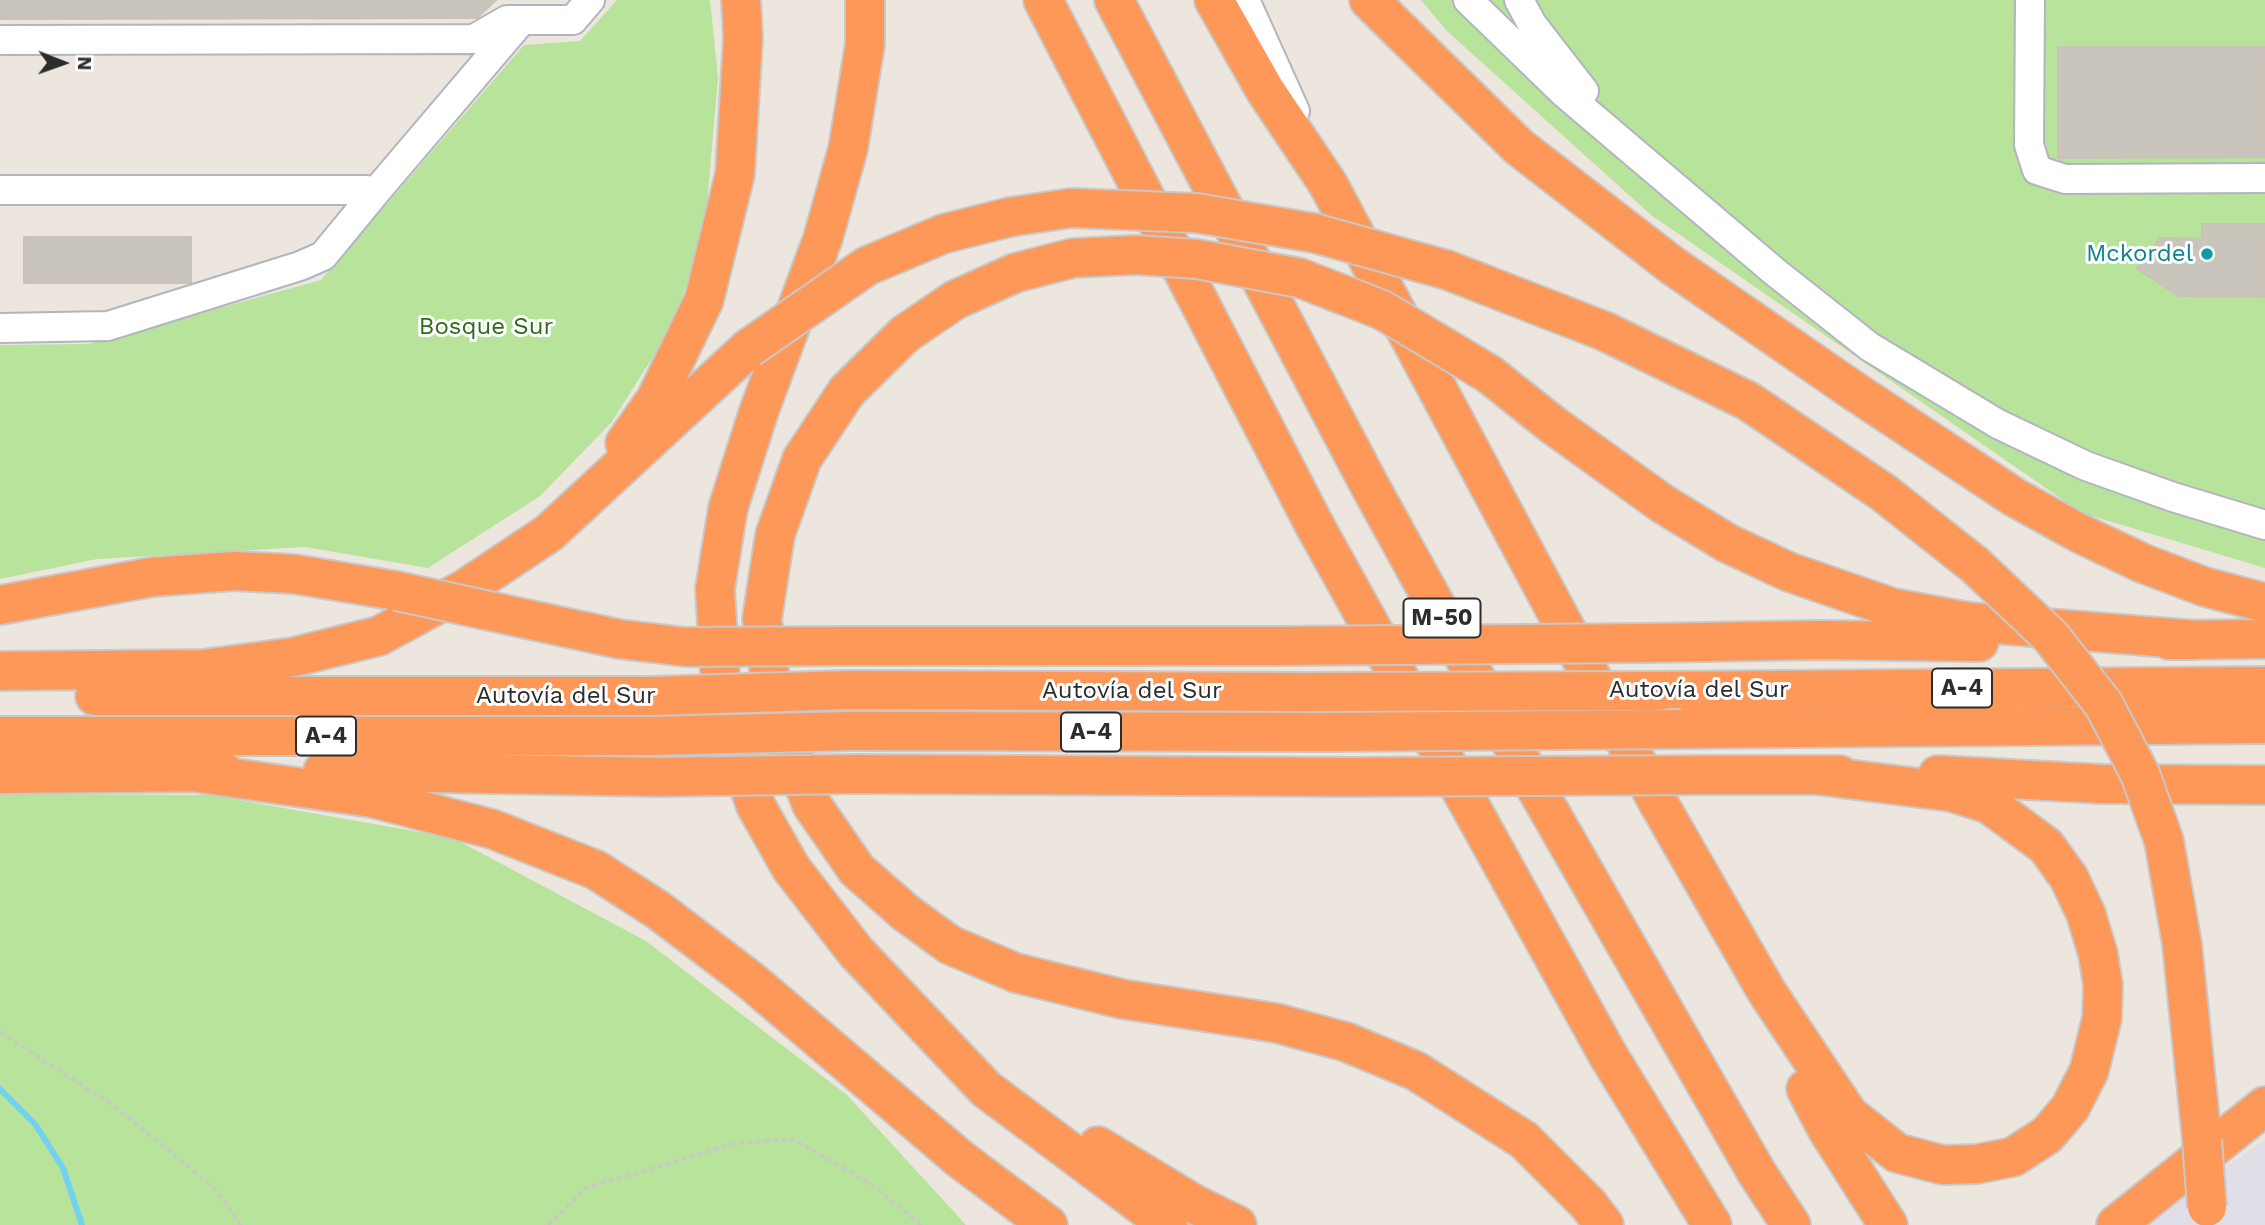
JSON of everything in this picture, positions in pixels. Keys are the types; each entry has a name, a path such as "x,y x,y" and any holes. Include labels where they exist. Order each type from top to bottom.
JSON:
{"highway":[{"path":"734,0 743,38"},
{"path":"587,496 656,399 704,300 736,174 743,38 741,0"},
{"path":"864,0 865,44 848,149 823,238 759,411 732,496 715,589 722,708 756,806 791,868 856,952 985,1089 1168,1225"},
{"name":"M-50","path":"1043,0 1315,526 1608,1055 1712,1225"},
{"name":"M-50","path":"1114,0 1371,488 1540,795 1757,1173 1791,1225"},
{"path":"1214,0 1265,90 1328,184 1659,804 1827,1129 1888,1225"},
{"path":"1369,0 1520,147 1673,266 1851,389 2014,497 2079,533 2167,573 2265,603"},
{"path":"0,671 203,669 294,657 379,636 465,589 549,533 587,496 643,449 749,348 867,266 943,234 1010,217 1071,208 1196,213 1314,233 1447,270 1604,331 1748,401 1884,494 1975,565 2051,637 2104,705 2140,774 2164,841 2182,944 2208,1216"},
{"path":"1604,1225 1588,1204 1524,1140 1416,1071 1346,1042 1276,1023 1122,999 1016,973 950,945 906,913 857,870 812,805 775,713 762,619 775,535 802,458 847,391 905,334 955,300 1015,274 1073,258 1135,255 1197,259 1300,278 1382,310 1489,374 1664,503 1727,543 1789,572 1893,608 1969,622 2196,640"},
{"path":"0,605 152,577 234,570 294,574 397,591 619,639 686,647 2265,639"},
{"name":"Autovía del Sur","path":"0,696 653,696 849,690 1659,691 2265,686"},
{"name":"Autovía del Sur","path":"0,736 651,736 850,732 1331,732 2265,723"},
{"path":"0,774 331,771 660,777 855,774 1970,775 2103,784 2265,785"},
{"path":"199,773 373,798 492,829 596,870 658,910 750,980 960,1159 1048,1225"},
{"path":"1659,804 1767,992 1849,1115 1897,1153 1943,1165 1977,1164 2013,1157 2047,1135 2070,1108 2090,1071 2102,1018 2103,985 2098,954 2086,914 2069,878 2046,846 1989,804 1951,792 1816,775"},
{"path":"856,952 997,1073 1095,1144 1194,1204 1237,1225"},
{"path":"2116,1225 2265,1106"}],"street":[{"path":"0,40 474,39 507,20 573,20 590,0"},
{"path":"1245,0 1328,184"},
{"path":"1468,0 1563,92 1705,213 1870,346 1998,424 2086,466 2173,498 2265,525"},
{"path":"1519,0 1532,24 1575,82 1705,213"},
{"path":"2030,0 2029,145 2037,170 2065,179 2265,178"},
{"path":"0,328 108,327 323,256 522,20"},
{"path":"0,190 367,190 374,194"}],"path":[{"path":"0,1032 117,1108 216,1190 241,1225"},
{"path":"548,1225 586,1188 737,1143 793,1139 871,1184 921,1225"}],"shaded area":[{"path":"2265,1140 2265,1225 2140,1225"}],"green space":[{"name":"Bosque Sur","path":"617,0 710,0 718,77 706,216 675,322 611,423 540,496 428,568 305,547 97,559 0,579 0,345 89,344 321,280 524,45 580,41"},
{"path":"1421,0 2265,0 2265,568 2082,513 1651,215 1447,31"},
{"path":"0,794 210,795 453,838 646,941 847,1095 966,1225 0,1225"}],"building":[{"path":"0,0 496,0 477,18 0,19"},
{"path":"2058,47 2265,47 2265,157 2058,158"},
{"name":"Mckordel","path":"2202,224 2265,224 2265,297 2179,296 2137,269 2160,238 2202,239"},
{"path":"24,237 191,237 191,283 24,283"}],"waterway":[{"path":"0,1089 35,1124 63,1168 82,1225"}],"place":[{"name":"Mckordel","path":"2207,254"}]}
